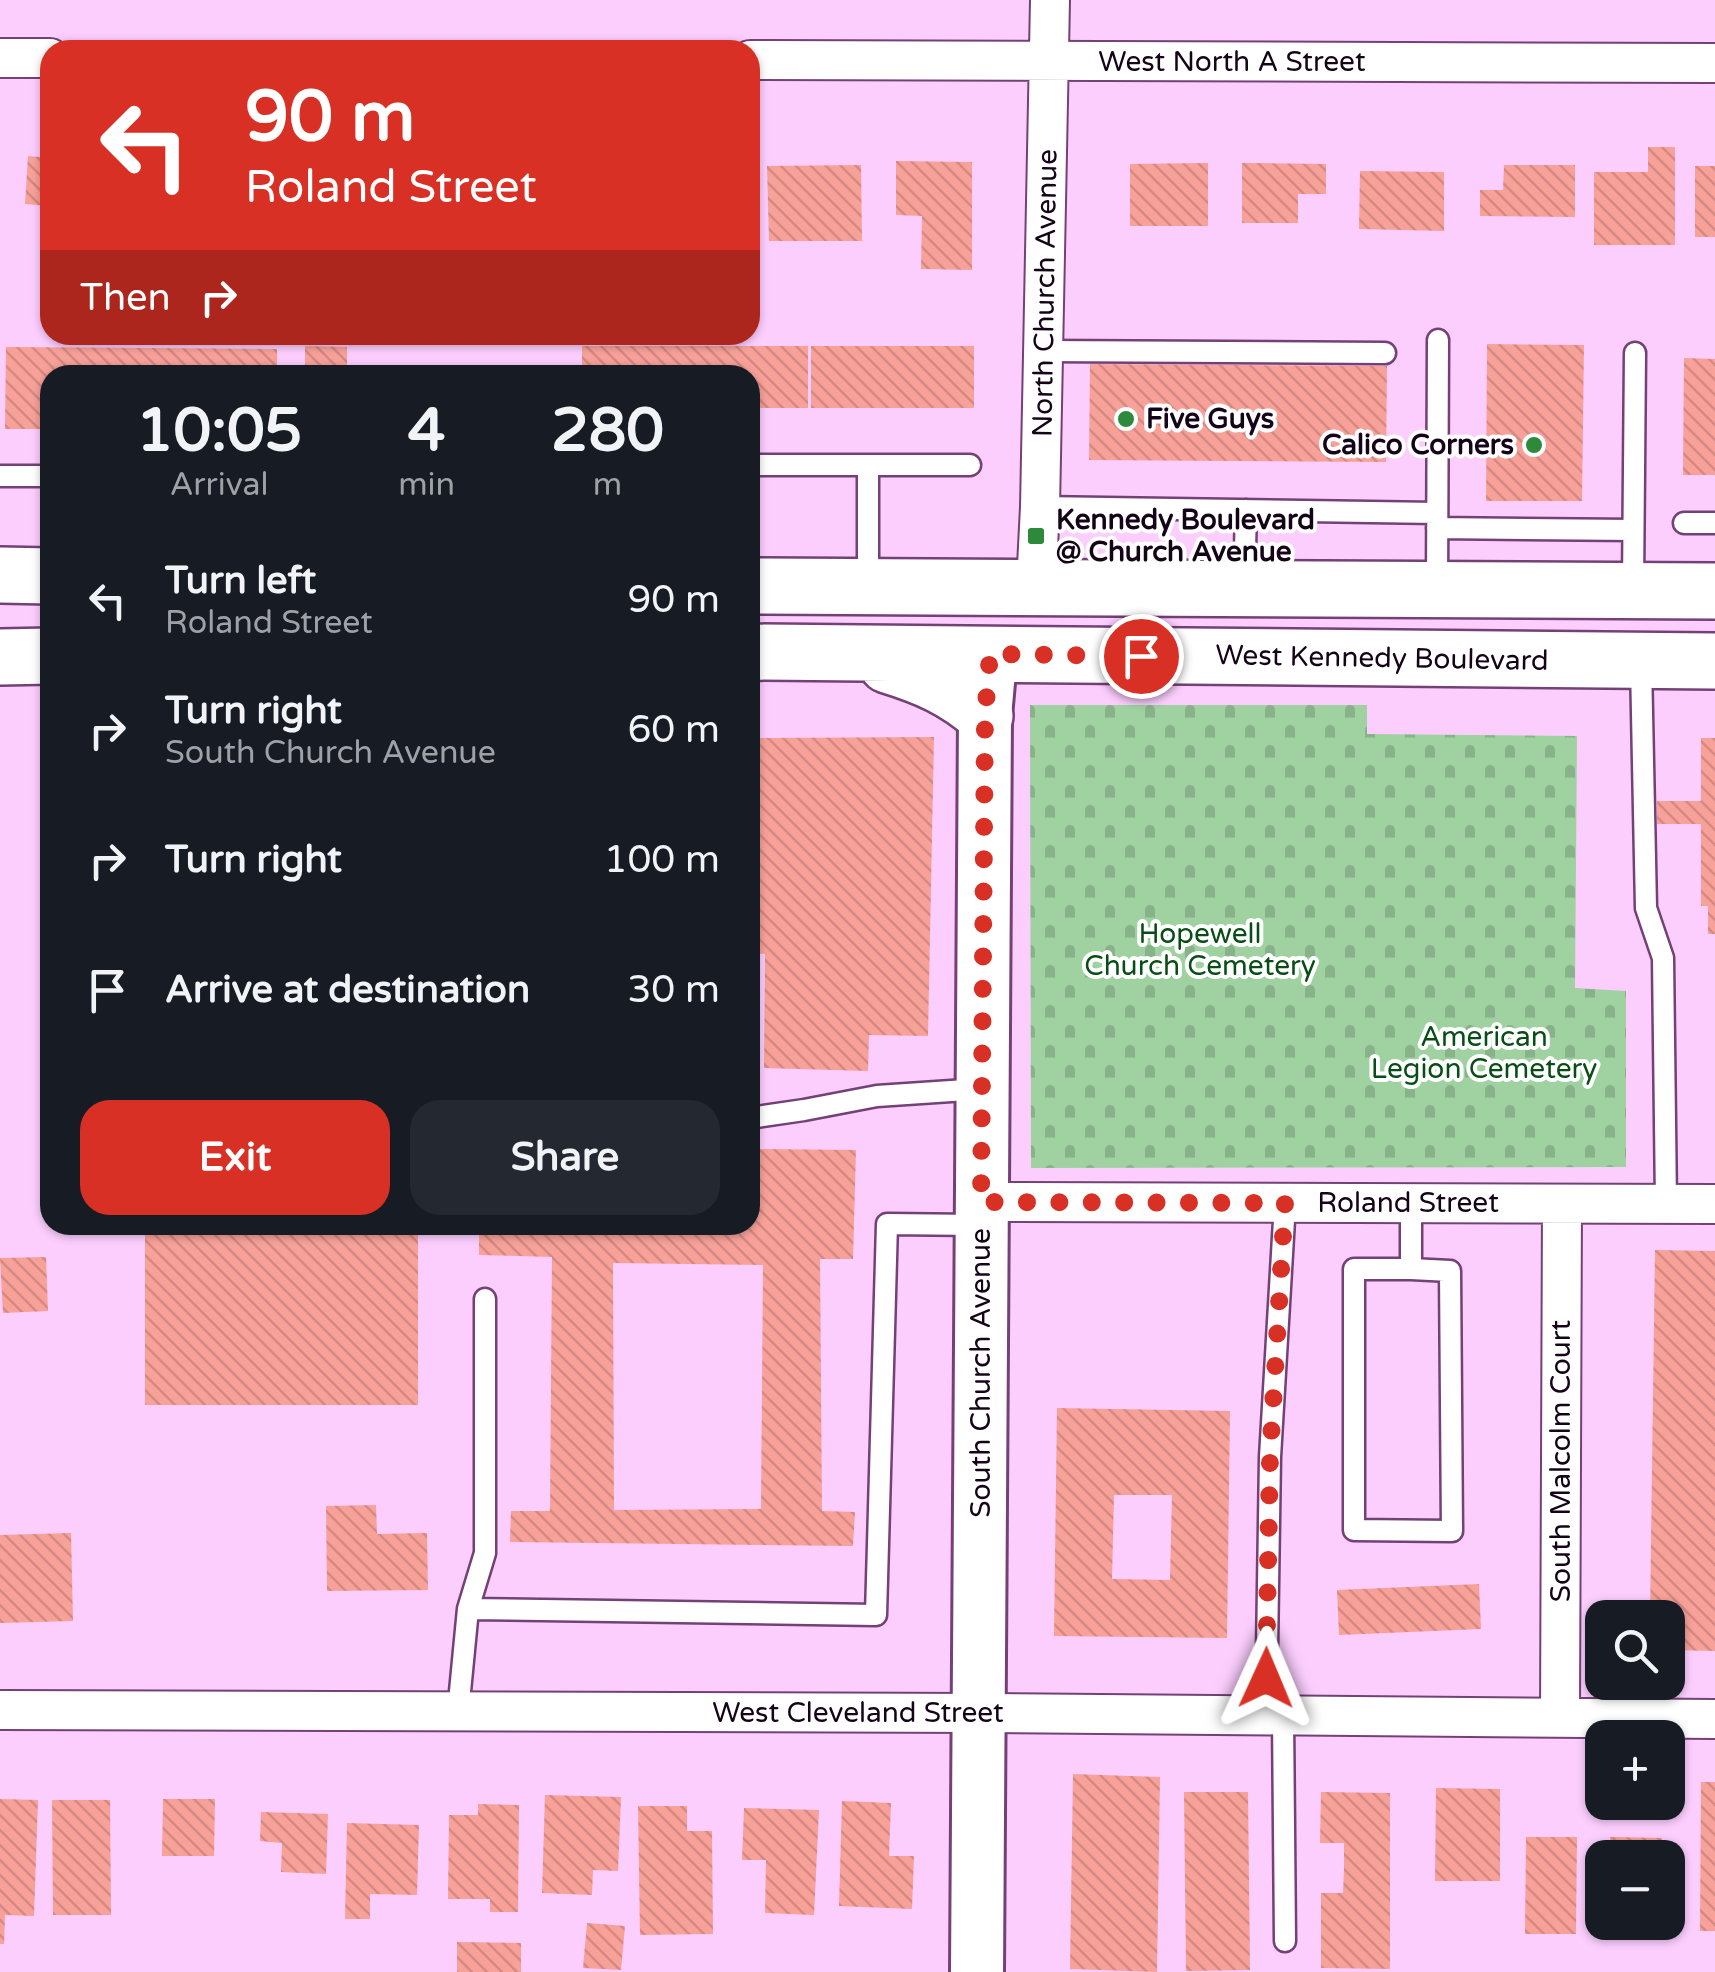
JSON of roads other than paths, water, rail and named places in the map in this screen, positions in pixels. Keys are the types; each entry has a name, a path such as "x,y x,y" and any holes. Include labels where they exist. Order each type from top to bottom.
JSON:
{"main road":[{"path":"0,575 40,576"},
{"path":"760,586 1715,591"},
{"path":"760,626 990,622 1016,616 1028,606 1036,586"},
{"name":"West Kennedy Boulevard","path":"760,652 1715,661"},
{"path":"840,654 942,684 985,716"},
{"path":"0,657 40,656"}],"street":[{"name":"North Church Avenue","path":"1036,586 1050,0"},
{"path":"0,58 40,58"},
{"name":"West North A Street","path":"760,60 1715,63"},
{"name":"South Church Avenue","path":"978,1972 985,716 990,654"},
{"name":"Roland Street","path":"981,1213 1285,1203 1715,1204"},
{"name":"South Malcolm Court","path":"1560,1717 1562,1204"},
{"name":"West Cleveland Street","path":"0,1710 1715,1719"}],"lane":[{"path":"1438,340 1438,590"},
{"path":"1043,350 1385,354"},
{"path":"1632,592 1635,354"},
{"path":"760,465 970,465"},
{"path":"868,465 868,586"},
{"path":"0,476 40,476"},
{"path":"1040,507 1246,510 1633,530"},
{"path":"1244,588 1246,510"},
{"path":"1684,523 1715,523"},
{"path":"1641,660 1646,908 1662,958 1666,1204"},
{"path":"760,1117 877,1096 982,1089"},
{"path":"1285,1203 1270,1456 1274,1716 1285,1941"},
{"path":"1411,1204 1411,1269"},
{"path":"468,1608 876,1614 887,1224 981,1213"},
{"path":"1354,1269 1411,1269 1450,1270 1452,1531 1354,1530 1354,1269"},
{"path":"458,1712 468,1608 485,1553 485,1299"}],"place":[{"name":"Five Guys","path":"1126,419"},
{"name":"Calico Corners","path":"1534,445"},
{"name":"Kennedy Boulevard @ Church Avenue","path":"1036,536"}],"park label":[{"name":"Hopewell Church Cemetery","path":"1200,950"},
{"name":"American Legion Cemetery","path":"1484,1053"}]}
